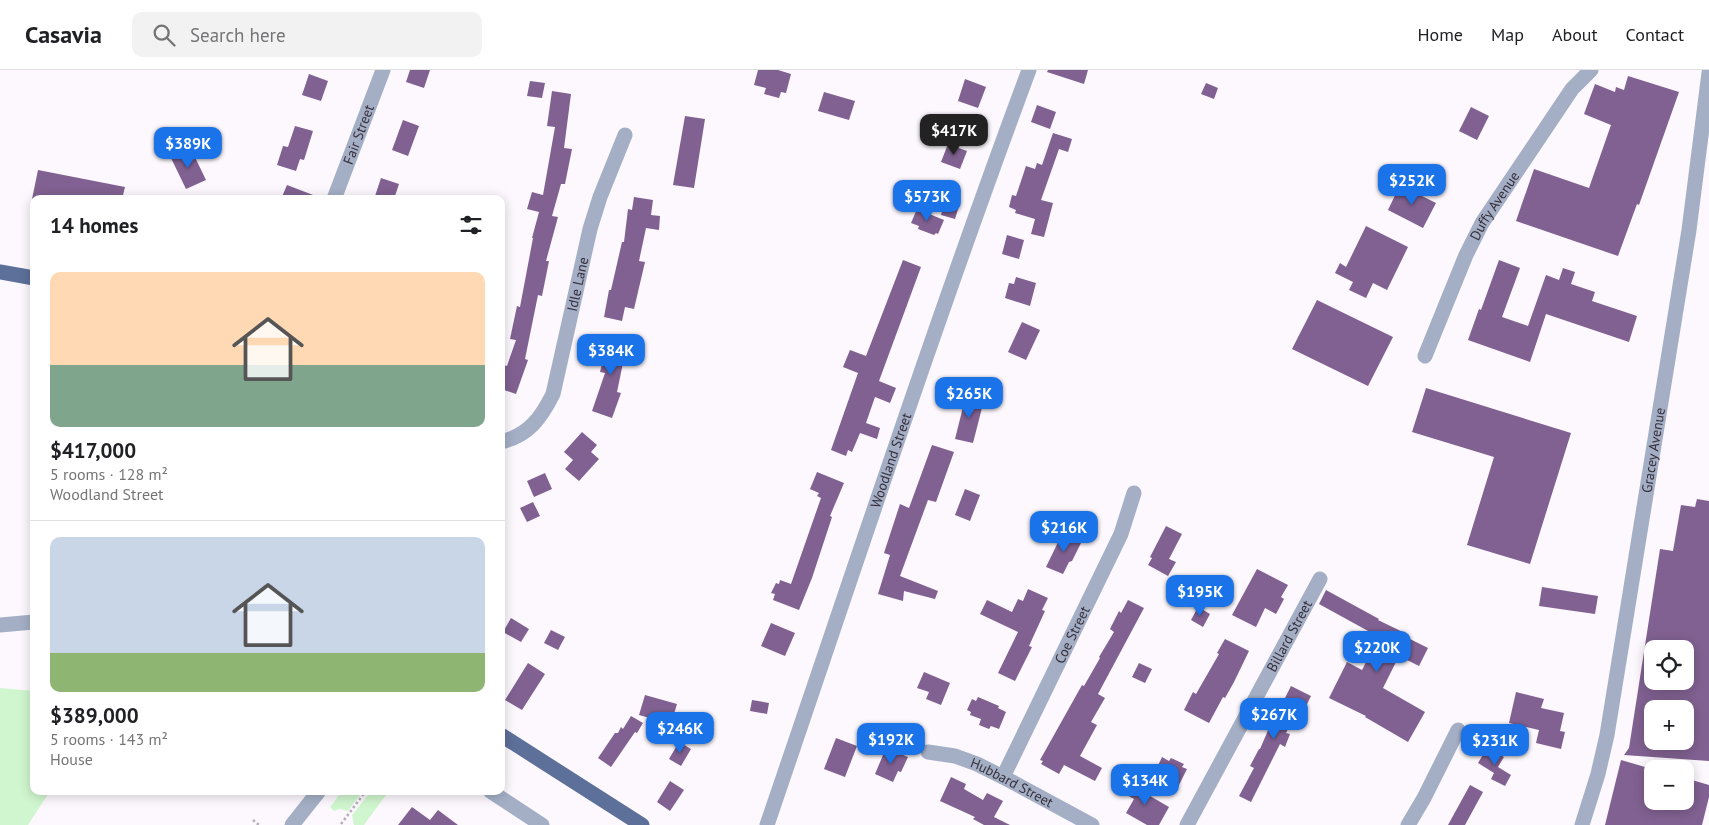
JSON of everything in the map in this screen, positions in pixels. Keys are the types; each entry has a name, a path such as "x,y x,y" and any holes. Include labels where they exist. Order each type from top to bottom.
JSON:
{"main road":[{"path":"0,272 30,277"},
{"path":"505,738 642,825"}],"street":[{"name":"Fair Street","path":"336,195 383,70"},
{"name":"Woodland Street","path":"767,825 919,376 1029,70"},
{"name":"Duffy Avenue","path":"1425,356 1466,255 1482,222 1572,90 1591,70"},
{"name":"Gracey Avenue","path":"1582,825 1598,774 1607,734 1688,230 1709,72"},
{"name":"Idle Lane","path":"505,441 515,439 529,429 543,414 553,394 590,228 600,197 625,136"},
{"name":"Coe Street","path":"1004,777 1121,534 1134,493"},
{"name":"Billard Street","path":"1187,825 1320,579"},
{"path":"0,625 30,622"},
{"path":"1408,825 1424,798 1458,730"},
{"name":"Hubbard Street","path":"928,752 955,756 977,764 1092,825"},
{"path":"292,825 316,795"},
{"path":"496,795 542,825"}],"path":[{"path":"341,824 363,795"},
{"path":"252,820 259,825"}],"green space":[{"path":"0,688 30,691 30,795 47,795 28,825 0,825"},
{"path":"339,795 360,795 348,811 339,809 334,811 330,807"},
{"path":"368,795 386,795 364,825 354,825 352,815"}],"building":[{"path":"410,70 430,70 424,88 406,82"},
{"path":"758,70 778,70 791,74 786,93 781,92 779,98 764,94 766,88 754,85"},
{"path":"1048,70 1088,70 1084,84 1047,72"},
{"path":"309,74 328,81 321,101 302,95"},
{"path":"1628,76 1679,92 1639,205 1637,204 1618,256 1516,221 1534,169 1589,188 1611,125 1584,114 1595,84 1615,92 1616,87 1624,90"},
{"path":"965,79 986,87 978,108 958,101"},
{"path":"530,81 545,83 542,98 527,96"},
{"path":"1206,83 1218,88 1214,99 1201,94"},
{"path":"552,91 571,94 564,148 572,149 565,184 561,184 552,216 558,217 546,261 549,261 542,296 538,295 525,359 528,360 516,394 505,390 505,365 507,366 516,340 510,339 517,306 520,307 532,238 539,212 527,209 532,192 543,195 555,127 547,126"},
{"path":"824,92 855,101 849,120 818,111"},
{"path":"1037,105 1056,112 1050,129 1031,122"},
{"path":"1471,107 1489,116 1477,140 1459,131"},
{"path":"685,116 705,119 694,188 673,185"},
{"path":"403,120 419,126 408,156 392,150"},
{"path":"295,126 313,131 304,160 300,159 296,171 277,165 283,146 288,147"},
{"path":"1053,133 1072,139 1068,152 1059,149 1041,200 1053,203 1044,237 1031,234 1035,219 1015,213 1016,210 1009,207 1012,195 1016,196 1026,166 1035,169 1037,163 1042,165"},
{"path":"948,144 967,151 960,169 941,162"},
{"path":"191,149 206,180 186,189 171,158"},
{"path":"38,170 125,187 123,195 33,195"},
{"path":"381,178 399,184 395,195 375,195"},
{"path":"287,185 313,195 283,195"},
{"path":"1400,185 1436,203 1423,228 1388,210"},
{"path":"634,197 653,200 651,215 660,216 659,230 646,228 639,261 645,262 634,309 625,307 622,321 604,317 609,290 611,290 622,242 624,242 628,209 632,210"},
{"path":"945,201 959,206 955,219 941,215"},
{"path":"917,209 944,220 938,234 934,235 918,229 919,226 911,223"},
{"path":"1366,226 1408,247 1387,290 1373,283 1366,298 1349,290 1353,282 1335,273 1340,263 1346,267"},
{"path":"1007,235 1024,240 1019,259 1002,254"},
{"path":"903,260 921,267 879,381 896,388 890,403 875,397 866,423 880,428 877,439 860,433 852,452 848,450 846,456 831,450 858,373 843,367 850,350 866,356"},
{"path":"1499,260 1520,268 1502,317 1528,326 1546,275 1559,280 1563,268 1575,272 1571,284 1595,292 1592,301 1637,316 1629,342 1546,314 1530,362 1468,340"},
{"path":"1016,277 1036,283 1030,306 1005,298 1009,283 1014,284"},
{"path":"1317,300 1393,337 1368,386 1292,349"},
{"path":"1022,322 1040,330 1026,360 1008,352"},
{"path":"609,335 628,339 617,392 621,393 612,418 592,411 605,373 600,372"},
{"path":"1426,388 1571,433 1530,564 1467,545 1494,457 1412,432"},
{"path":"966,395 984,400 973,443 955,439"},
{"path":"582,432 597,445 591,452 599,459 579,481 565,469 573,460 564,452"},
{"path":"932,445 954,452 936,502 928,500 900,576 938,591 935,599 904,591 903,601 878,594 890,555 884,553 900,504 909,508"},
{"path":"817,472 844,483 830,516 832,517 812,578 799,610 773,600 775,594 771,593 776,583 779,584 780,580 791,584 821,498 817,496 819,493 810,489"},
{"path":"545,473 552,489 534,497 527,481"},
{"path":"965,489 980,495 970,521 955,515"},
{"path":"1697,499 1709,501 1709,761 1624,755 1629,748 1644,652 1644,690 1694,690 1694,640 1646,640 1660,549 1673,551 1681,505 1695,507"},
{"path":"533,502 540,516 527,522 520,508"},
{"path":"1166,526 1182,534 1169,559 1176,562 1168,576 1148,565 1152,558 1150,557"},
{"path":"1063,532 1082,541 1063,574 1046,567"},
{"path":"1257,569 1288,585 1281,597 1284,599 1276,614 1265,608 1256,627 1232,615"},
{"path":"1542,587 1598,596 1595,614 1539,606"},
{"path":"1028,589 1048,598 1042,610 1045,611 1029,646 1032,647 1015,681 998,673 1018,632 980,614 987,600 1012,612 1018,599 1023,601"},
{"path":"1326,590 1378,620 1409,635 1408,638 1428,648 1419,666 1399,656 1383,688 1425,712 1408,742 1366,716 1329,698 1347,662 1362,670 1379,637 1319,604"},
{"path":"1128,600 1144,608 1098,694 1105,698 1091,722 1097,725 1080,756 1102,768 1095,781 1064,765 1059,774 1041,764 1043,761 1040,760 1082,685 1084,686 1100,658 1114,632 1110,629 1119,611 1121,613"},
{"path":"1198,607 1210,614 1203,627 1191,620"},
{"path":"511,618 529,629 521,642 505,633 505,628"},
{"path":"771,623 795,633 785,656 761,646"},
{"path":"551,630 565,637 558,650 544,643"},
{"path":"1225,639 1249,651 1234,682 1225,698 1223,697 1209,723 1184,710 1193,692 1196,694 1219,654 1217,653"},
{"path":"528,663 545,674 522,710 505,700"},
{"path":"1139,663 1152,669 1145,683 1132,677"},
{"path":"924,672 950,683 941,705 926,699 929,692 917,688"},
{"path":"1291,686 1311,696 1305,708 1300,706 1286,733 1290,734 1285,747 1280,744 1251,802 1239,796 1254,768 1250,766"},
{"path":"1516,692 1544,699 1541,708 1564,713 1560,731 1565,732 1561,749 1536,743 1539,730 1509,723"},
{"path":"645,695 677,704 671,724 639,715"},
{"path":"978,697 999,706 998,708 1006,712 999,729 991,726 989,729 979,725 981,719 970,715 971,712 967,710 972,699 976,701"},
{"path":"752,700 769,703 767,714 750,711"},
{"path":"631,716 643,723 611,767 598,758 615,733 618,733 621,727 623,729"},
{"path":"836,738 857,746 845,777 824,769"},
{"path":"679,742 691,749 681,766 669,759"},
{"path":"886,748 908,757 901,772 898,771 893,782 875,774"},
{"path":"1487,748 1504,757 1498,767 1511,775 1505,786 1491,779 1494,773 1478,763"},
{"path":"1162,757 1169,761 1171,758 1184,764 1182,767 1187,769 1178,787 1154,774"},
{"path":"1621,760 1644,767 1644,810 1694,810 1694,781 1709,785 1709,797 1702,825 1605,825"},
{"path":"951,777 966,784 964,789 983,800 987,793 1003,801 994,817 1010,825 984,825 973,819 975,817 940,801"},
{"path":"670,781 684,790 670,811 657,802"},
{"path":"1126,782 1169,807 1159,825 1147,825 1126,813 1134,799 1121,792"},
{"path":"1470,785 1483,792 1465,825 1448,825"},
{"path":"412,807 430,820 438,810 458,825 398,825"}]}
